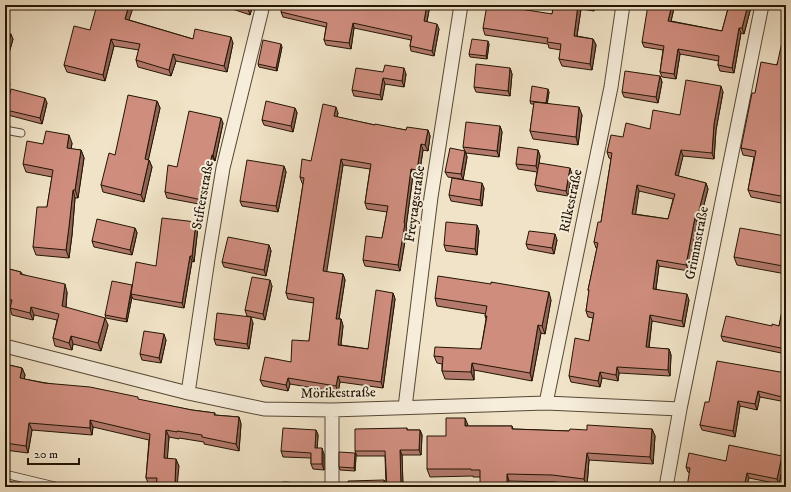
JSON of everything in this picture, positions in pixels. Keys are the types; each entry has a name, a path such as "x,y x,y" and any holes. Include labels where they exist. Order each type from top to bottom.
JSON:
{"street":[{"name":"Stifterstraße","path":"188,393 223,168 263,5"},
{"name":"Freytagstraße","path":"405,407 431,197 461,5"},
{"name":"Rilkestraße","path":"546,403 611,87 623,5"},
{"name":"Grimmstraße","path":"666,487 680,410 762,5"},
{"name":"Mörikestraße","path":"5,346 188,393 264,410 332,410 546,403 680,410"},
{"path":"332,410 332,487"}],"lane":[{"path":"5,130 21,133"},
{"path":"5,474 59,487"}],"building":[{"path":"97,5 129,5 125,19 193,39 195,29 231,37 224,66 173,54 169,70 136,60 140,44 111,39 103,75 64,65 74,26 90,30"},
{"path":"237,5 249,5 248,9"},
{"path":"282,5 427,5 424,21 437,24 432,51 410,46 412,36 353,23 349,43 324,40 327,23 281,12"},
{"path":"487,5 552,14 554,5 578,5 574,36 593,39 590,64 559,59 561,44 547,42 548,38 483,28"},
{"path":"648,5 672,5 668,21 722,31 729,5 748,5 742,28 739,28 732,68 718,65 719,56 678,49 674,74 660,72 664,46 642,42"},
{"path":"5,32 11,34 7,48 5,47"},
{"path":"472,39 488,41 486,56 469,54"},
{"path":"263,40 281,44 276,68 258,64"},
{"path":"782,42 786,43 786,145 782,163 786,164 786,197 748,190 756,151 741,148 752,93 755,93 761,62 777,65"},
{"path":"476,64 510,68 508,91 474,87"},
{"path":"385,65 404,68 402,81 383,78 380,95 352,90 356,68 383,72"},
{"path":"625,71 660,76 656,97 622,92"},
{"path":"5,79 8,80 5,94"},
{"path":"686,80 721,86 714,124 712,153 681,150 675,175 706,183 697,218 695,217 686,265 657,260 653,289 687,294 682,321 650,315 646,347 669,349 668,370 617,367 616,375 600,372 598,381 569,376 575,338 589,341 594,313 586,311 588,290 598,243 594,242 598,222 601,222 612,153 607,152 611,135 623,137 626,123 650,129 653,110 680,115","holes":["637,185 675,194 668,219 632,214"]},
{"path":"532,86 548,89 546,103 530,101"},
{"path":"11,89 45,98 40,118 6,110"},
{"path":"128,95 157,101 145,159 149,160 141,195 101,185 109,153 115,155"},
{"path":"266,101 295,108 291,126 262,120"},
{"path":"534,102 579,107 576,137 530,131"},
{"path":"323,104 336,107 334,116 406,130 407,127 428,130 425,145 421,144 417,170 411,169 405,223 398,265 363,260 366,236 382,238 388,206 365,203 371,164 341,159 323,271 343,274 336,319 341,319 338,345 368,349 376,290 393,293 381,382 338,376 336,386 288,378 286,385 260,380 265,357 291,362 292,340 309,341 314,298 286,293 304,178 300,177 302,159 311,161"},
{"path":"189,111 221,118 202,200 165,192 168,165 177,167"},
{"path":"466,122 500,126 497,151 463,147"},
{"path":"46,131 69,135 67,148 81,150 75,190 73,190 66,250 33,247 37,207 47,207 53,170 23,164 27,141 43,144"},
{"path":"518,147 538,150 536,166 516,164"},
{"path":"450,148 465,151 461,174 445,172"},
{"path":"247,160 284,166 276,206 240,201"},
{"path":"539,163 570,168 566,191 535,185"},
{"path":"452,178 482,183 480,200 449,195"},
{"path":"162,218 196,222 192,256 190,256 182,303 131,294 136,262 156,266"},
{"path":"97,219 135,228 130,250 92,241"},
{"path":"446,222 477,225 475,249 444,245"},
{"path":"740,228 785,236 786,233 786,261 784,261 783,266 734,257"},
{"path":"529,231 555,234 552,248 526,244"},
{"path":"228,237 269,245 264,270 222,262"},
{"path":"5,268 21,272 20,274 65,284 62,306 105,318 98,343 71,336 69,343 53,338 59,314 31,307 30,313 10,308 12,300 5,299"},
{"path":"438,276 491,284 491,282 549,292 542,326 538,325 530,373 472,363 471,372 442,371 443,357 434,356 435,347 481,349 487,316 485,316 487,306 435,298"},
{"path":"252,277 270,280 263,314 245,310"},
{"path":"112,281 132,285 126,319 105,315"},
{"path":"785,295 786,349 721,336 726,316 772,326 772,324 779,326"},
{"path":"217,313 251,317 247,344 214,339"},
{"path":"144,331 164,334 159,358 140,354"},
{"path":"717,361 786,373 786,398 758,391 755,404 738,401 733,431 700,425 705,402 709,402"},
{"path":"5,364 22,368 20,378 44,383 90,387 138,397 138,399 215,413 214,415 239,417 236,444 202,437 202,435 166,430 164,458 176,459 175,484 184,485 183,487 156,487 157,478 146,478 150,434 90,420 90,428 29,423 26,446 5,443"},
{"path":"446,418 465,418 465,426 512,426 512,429 569,431 570,429 587,430 587,425 652,429 650,457 587,453 584,479 552,475 507,474 507,487 480,487 480,470 427,469 427,436 446,436"},
{"path":"283,428 316,430 315,448 322,448 322,464 311,464 311,453 281,451"},
{"path":"407,428 407,430 420,430 419,450 400,450 401,486 387,487 385,451 355,451 355,429"},
{"path":"729,445 782,456 777,479 747,473 744,487 687,487 690,468 686,467 689,453 726,461"},
{"path":"339,452 355,453 354,468 339,467"},
{"path":"384,480 384,487 348,487 348,481"},
{"path":"5,481 40,486 40,487 5,487"},
{"path":"283,482 318,484 318,487 283,487"}]}
